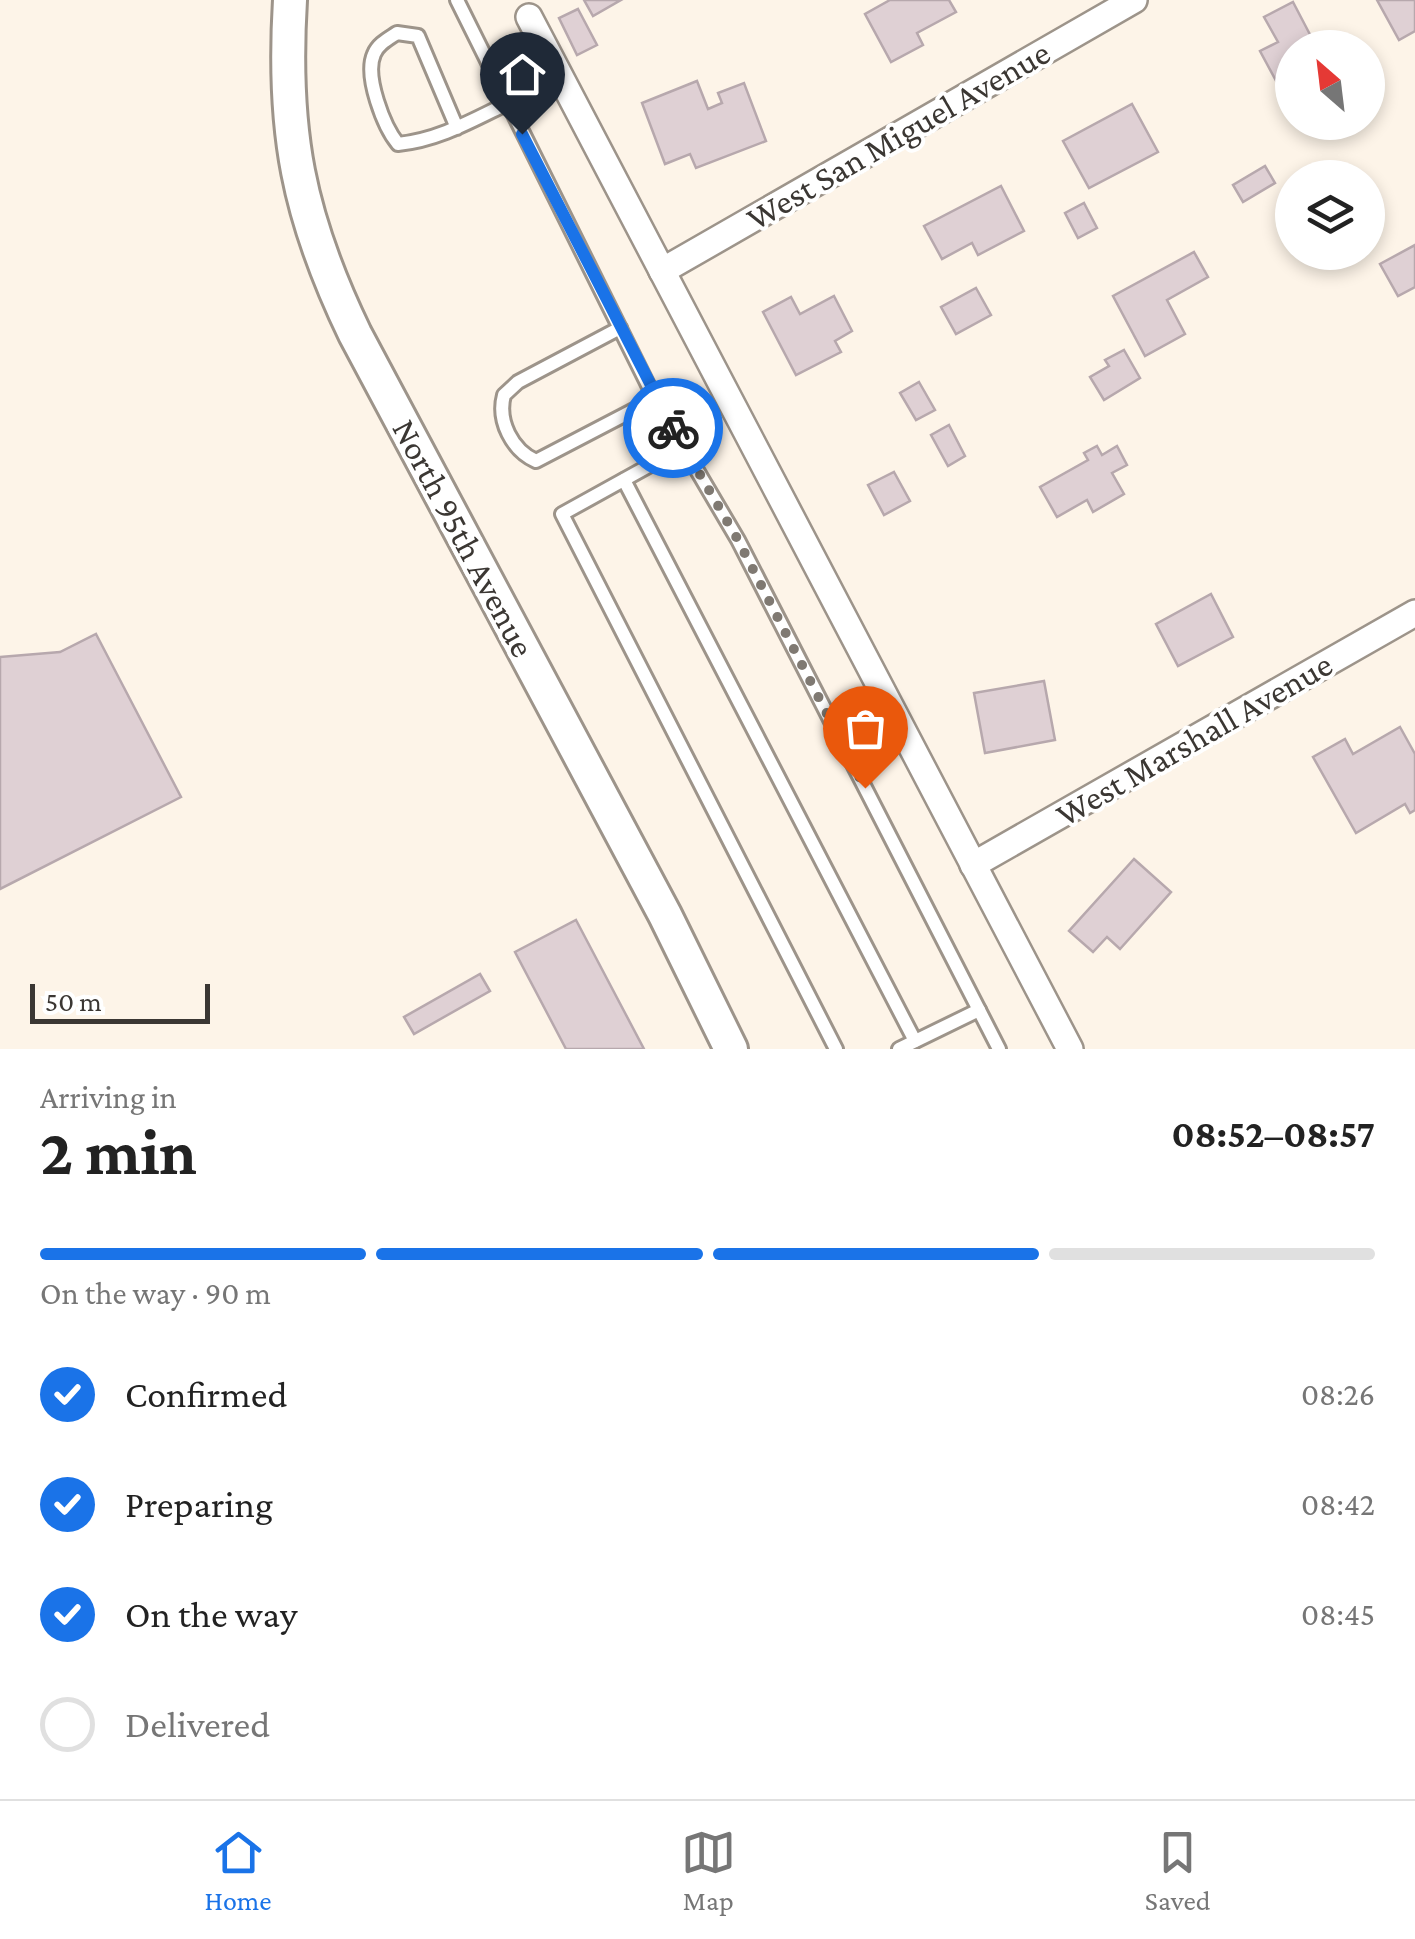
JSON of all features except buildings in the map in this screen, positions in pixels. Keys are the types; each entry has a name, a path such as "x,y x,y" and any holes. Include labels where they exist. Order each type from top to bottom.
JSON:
{"street":[{"name":"North 95th Avenue","path":"290,0 288,75 297,173 306,214 336,295 665,915 731,1049"},
{"name":"West San Miguel Avenue","path":"662,271 1134,0"},
{"path":"529,16 1070,1049"},
{"name":"West Marshall Avenue","path":"973,865 1415,613"}],"lane":[{"path":"456,0 656,398 738,540 999,1049"},
{"path":"458,128 418,36 397,33 382,42 372,56 372,74 385,128 398,144 422,142 458,128 506,104"},
{"path":"620,328 518,382 504,395 503,418 508,434 526,456 536,461 656,398"},
{"path":"684,447 562,514 836,1049"},
{"path":"624,480 916,1041"},
{"path":"900,1049 978,1010"}],"way so far":[{"path":"673,428 738,540 865,788"}],"route":[{"path":"522,134 673,428"}]}
